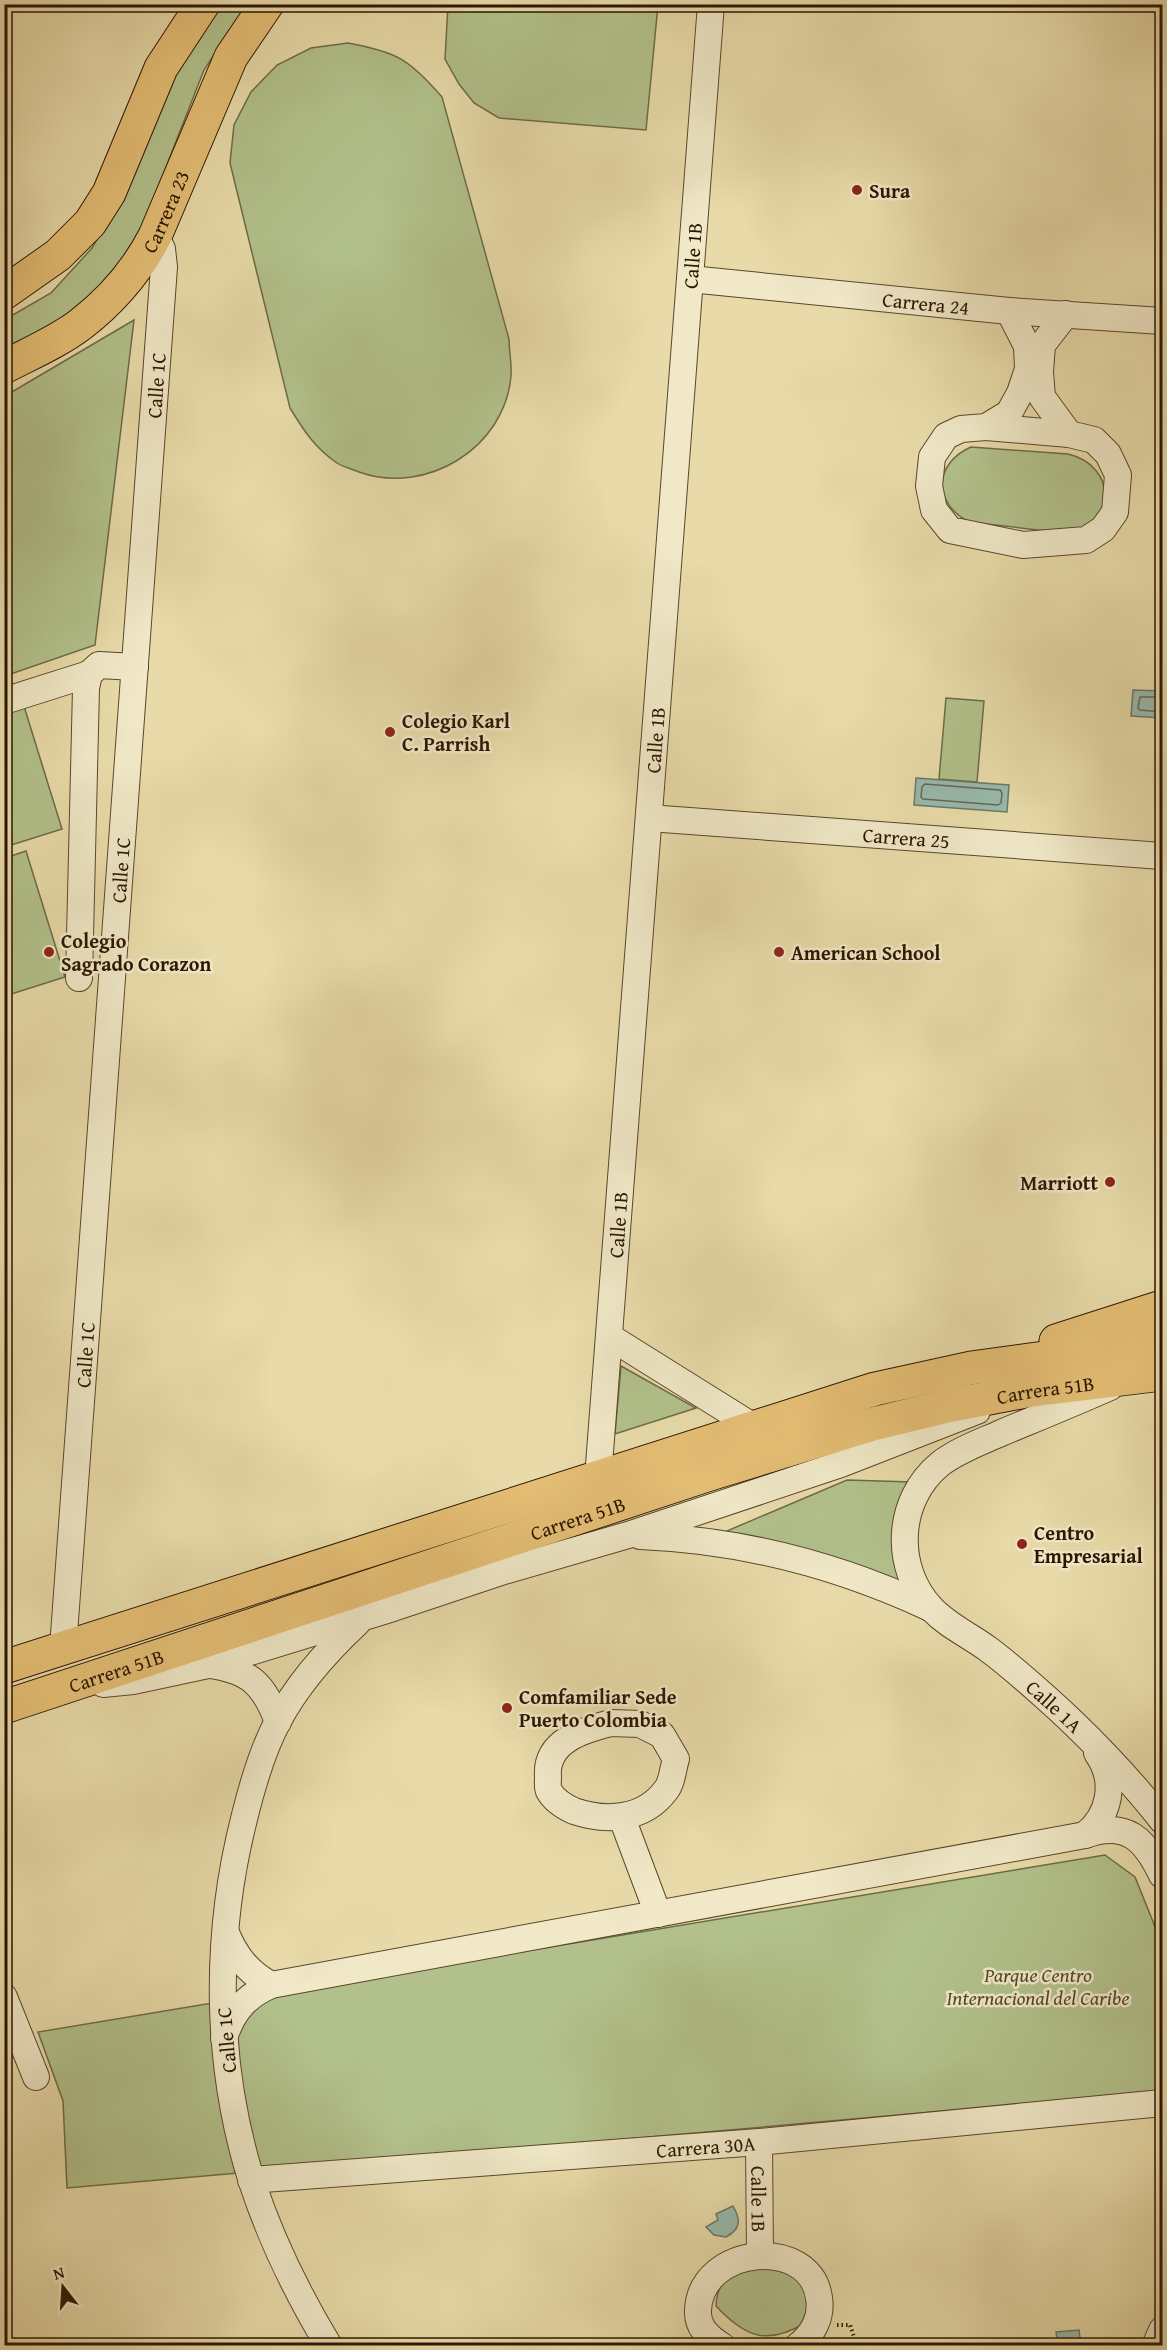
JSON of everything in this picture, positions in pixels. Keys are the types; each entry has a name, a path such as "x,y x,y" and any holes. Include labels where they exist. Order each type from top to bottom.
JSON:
{"main road":[{"path":"4,293 58,255 90,223 109,193 161,68 203,4"},
{"name":"Carrera 23","path":"4,367 80,325 117,291 142,262 231,57 267,4"},
{"path":"971,1368 1162,1307"},
{"name":"Carrera 51B","path":"4,1667 875,1389 971,1368 1162,1342"},
{"name":"Carrera 51B","path":"4,1707 713,1473 873,1424 947,1406 1031,1390 1162,1374"}],"street":[{"name":"Calle 1B","path":"598,1478 649,818 667,460 690,279 711,4"},
{"name":"Calle 1C","path":"63,1648 164,267 162,249 155,236"},
{"name":"Carrera 24","path":"690,279 1009,310 1162,321"},
{"path":"986,427 1008,414 1020,393 1028,369 1027,346 1009,310"},
{"path":"1066,315 1042,345 1040,372 1042,397 1069,434"},
{"path":"986,427 1069,434 1094,440 1108,454 1118,475 1115,512 1103,529 1086,540 1023,545 950,530 934,510 929,486 932,457 946,436 961,429 986,427"},
{"path":"4,701 89,674 99,665 135,667"},
{"path":"79,978 85,703 89,674"},
{"name":"Carrera 25","path":"649,818 1162,856"},
{"path":"610,1336 754,1427"},
{"path":"930,1608 913,1580 907,1564 904,1535 909,1508 928,1476 944,1461 964,1450 1130,1379"},
{"path":"70,1687 133,1681 208,1665 504,1570 628,1535 841,1464 1031,1390"},
{"path":"628,1535 713,1542 778,1554 851,1575 930,1608"},
{"name":"Calle 1A","path":"930,1608 945,1622 987,1648 1046,1697 1126,1778 1162,1820"},
{"name":"Calle 1C","path":"329,2346 285,2267 252,2180 236,2114 224,2038 223,1966 230,1887 245,1813 261,1762 278,1722 308,1674 330,1648 363,1617"},
{"path":"208,1665 232,1669 254,1681 269,1699 278,1722"},
{"path":"611,1723 640,1724 662,1735 676,1759 668,1789 646,1809 622,1818 591,1817 564,1807 549,1791 547,1765 560,1745 581,1730 611,1723"},
{"path":"1083,1734 1100,1758 1109,1792 1108,1802 1100,1821 1085,1835"},
{"path":"622,1818 658,1914"},
{"path":"224,2038 230,2020 240,2004 255,1992 271,1985 1108,1829 1132,1835 1150,1851 1162,1875"},
{"path":"225,1930 242,1963 255,1976 271,1985"},
{"path":"4,1997 36,2077"},
{"name":"Carrera 30A","path":"252,2180 759,2142 1162,2104"},
{"name":"Calle 1B","path":"759,2142 760,2256"},
{"path":"722,2346 702,2330 698,2301 711,2275 725,2265 740,2259 760,2256 791,2262 804,2270 819,2296 820,2311 816,2325 806,2340 798,2346"},
{"path":"1155,2346 1162,2330"}],"path":[{"path":"816,2325 850,2325 857,2346"}],"green space":[{"path":"210,5 247,5 204,70 137,241 120,265 87,301 57,322 5,352 4,320 51,293 92,248 119,201 150,127"},
{"path":"448,5 658,5 646,130 499,118 474,103 459,84 445,59"},
{"path":"348,43 379,50 401,59 420,74 442,97 509,339 511,376 505,402 494,425 478,444 458,460 435,471 410,477 385,478 359,472 339,464 316,445 290,408 230,163 234,125 251,92 277,65 311,48"},
{"path":"134,320 95,645 5,676 5,396"},
{"path":"971,447 1068,454 1084,461 1096,470 1103,482 1105,495 1102,508 1094,519 1082,528 1065,533 969,522 949,505 942,484 944,473 950,463"},
{"path":"946,698 984,701 977,782 939,779"},
{"path":"23,703 62,829 5,847 5,709"},
{"path":"26,851 65,977 5,996 5,858"},
{"path":"621,1366 696,1408 615,1434"},
{"path":"847,1480 912,1482 896,1521 892,1541 895,1562 914,1595 715,1536"},
{"name":"Parque Centro Internacional del Caribe","path":"1105,1855 1135,1877 1162,1944 1162,2092 67,2188 63,2101 38,2032"},
{"path":"772,2264 817,2286 805,2323 779,2334 757,2335 737,2325 716,2306 718,2294 721,2285 734,2274"}],"water":[{"path":"1133,690 1162,691 1162,718 1131,716"},
{"path":"916,778 1009,785 1007,812 914,805"},
{"path":"733,2206 738,2220 735,2231 726,2237 714,2235 706,2227 718,2220 716,2214"},
{"path":"1079,2330 1081,2345 1058,2345 1056,2332"}],"place":[{"name":"Sura","path":"857,190"},
{"name":"Colegio Karl C. Parrish","path":"390,732"},
{"name":"Colegio Sagrado Corazon","path":"49,952"},
{"name":"American School","path":"779,952"},
{"name":"Marriott","path":"1110,1182"},
{"name":"Centro Empresarial","path":"1022,1544"},
{"name":"Comfamiliar Sede Puerto Colombia","path":"507,1708"}]}
